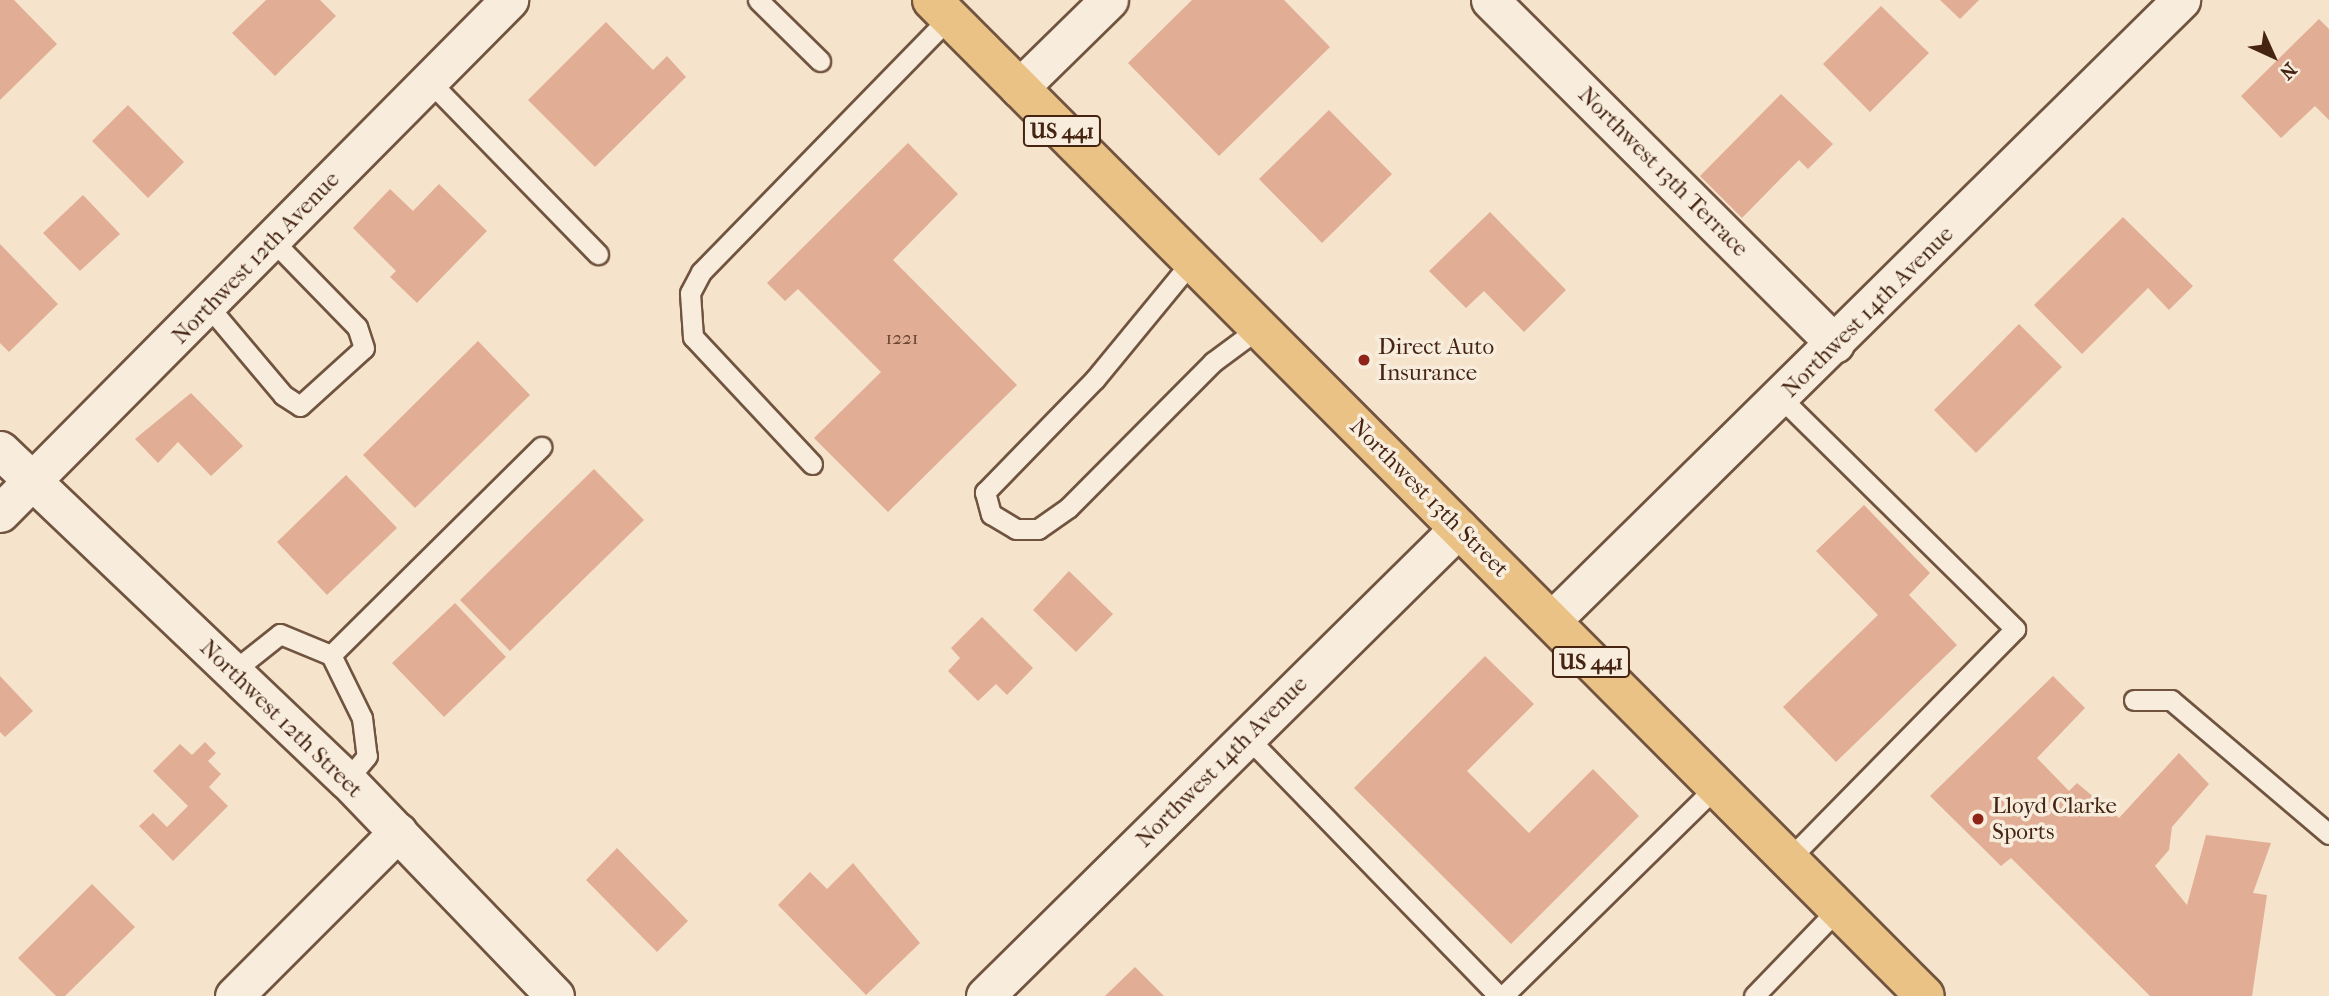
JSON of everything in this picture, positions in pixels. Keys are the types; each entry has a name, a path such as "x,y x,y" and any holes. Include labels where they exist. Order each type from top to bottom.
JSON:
{"main road":[{"name":"Northwest 13th Street","path":"941,9 1924,996"}],"street":[{"name":"Northwest 12th Avenue","path":"0,513 209,307 509,0"},
{"path":"1019,88 1109,0"},
{"name":"Northwest 13th Terrace","path":"1490,0 1835,344"},
{"name":"Northwest 14th Avenue","path":"1551,621 1781,398 2182,0"},
{"name":"Northwest 12th Street","path":"0,450 347,780 555,996"},
{"name":"Northwest 14th Avenue","path":"985,996 1458,527"},
{"path":"234,996 398,832"}],"lane":[{"path":"758,0 820,61"},
{"path":"812,464 693,337 690,293 702,272 941,9"},
{"path":"429,81 598,254"},
{"path":"209,307 283,396 300,406 364,348 357,327 272,241"},
{"path":"1192,261 1095,379 985,492 991,514 1016,529 1048,522 1213,362 1259,328"},
{"path":"1781,398 2015,629 1788,860"},
{"path":"331,655 541,447"},
{"path":"233,672 280,635 331,655 362,718 367,756 347,780"},
{"path":"2134,700 2171,699 2329,834"},
{"path":"1247,737 1501,996 1716,787"},
{"path":"1754,996 1838,909"}],"building":[{"path":"0,0 14,0 57,44 0,100"},
{"path":"266,0 320,0 336,16 275,76 232,33"},
{"path":"1192,0 1284,0 1330,47 1219,156 1128,63"},
{"path":"1940,0 1979,0 1960,19"},
{"path":"1881,6 1929,53 1870,112 1823,64"},
{"path":"2319,19 2329,29 2329,120 2315,106 2281,138 2241,96"},
{"path":"606,22 653,70 667,56 686,77 595,167 528,100"},
{"path":"1781,94 1833,144 1808,169 1799,160 1742,218 1700,176"},
{"path":"128,105 184,162 148,198 92,141"},
{"path":"1329,110 1392,174 1322,243 1259,179"},
{"path":"908,143 958,194 893,260 1017,385 888,512 814,438 881,372 798,289 785,301 767,283"},
{"path":"439,184 487,231 417,303 390,277 396,271 353,228 390,189 413,211"},
{"path":"83,195 120,234 80,271 43,233"},
{"path":"1490,212 1566,290 1524,332 1484,291 1466,308 1429,271"},
{"path":"2123,217 2193,286 2169,310 2148,288 2082,354 2034,305"},
{"path":"0,244 58,304 9,352 0,343"},
{"path":"2019,324 2062,367 1976,453 1934,410"},
{"path":"478,341 530,395 415,508 363,455"},
{"path":"191,393 243,446 211,476 178,442 158,463 135,439"},
{"path":"594,469 644,520 510,651 460,600"},
{"path":"346,475 397,528 327,595 277,542"},
{"path":"1864,505 1930,573 1909,595 1957,645 1836,762 1783,707 1878,615 1816,551"},
{"path":"1069,571 1113,614 1076,652 1033,610"},
{"path":"455,603 506,657 444,717 392,663"},
{"path":"982,617 1033,668 1007,695 996,684 978,701 948,671 960,658 951,648"},
{"path":"1485,656 1534,704 1467,771 1529,833 1593,769 1639,816 1511,944 1354,788"},
{"path":"0,676 33,711 5,737 0,732"},
{"path":"2053,676 2085,708 2037,758 2069,791 2077,783 2119,818 2179,753 2209,784 2172,827 2169,850 2155,866 2187,905 2206,835 2271,843 2253,893 2267,895 2252,996 2150,996 2011,858 2001,866 1930,796"},
{"path":"205,742 216,753 208,761 221,774 209,787 228,806 173,861 139,826 153,813 167,827 188,806 153,771 180,744 192,755"},
{"path":"617,848 688,921 657,952 586,880"},
{"path":"853,863 920,943 866,995 778,905 810,872 827,889"},
{"path":"92,884 135,927 65,996 56,996 18,958"},
{"path":"1135,967 1164,996 1105,996"}],"place":[{"name":"Direct Auto Insurance","path":"1364,360"},
{"name":"Lloyd Clarke Sports","path":"1978,819"}]}
